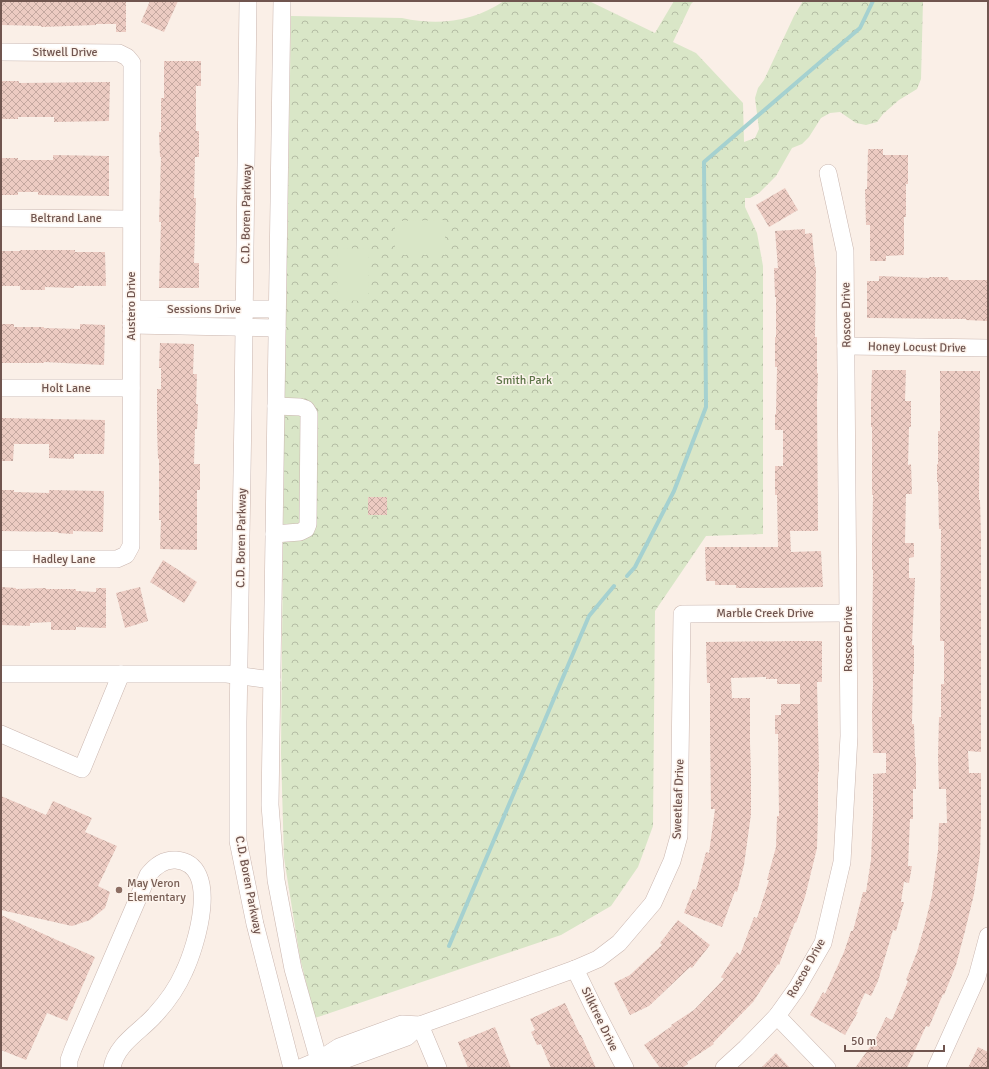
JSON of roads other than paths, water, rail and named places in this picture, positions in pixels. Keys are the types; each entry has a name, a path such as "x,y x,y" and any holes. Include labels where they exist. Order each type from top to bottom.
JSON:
{"street":[{"name":"C.D. Boren Parkway","path":"248,1 238,676 238,841 255,924 292,1068"},
{"path":"282,1 270,805 276,880 293,969 320,1064 300,1068"},
{"name":"Sitwell Drive","path":"1,52 119,53 127,57"},
{"name":"Austero Drive","path":"126,555 131,546 132,63 127,57"},
{"name":"Roscoe Drive","path":"724,1068 777,1016 797,988 823,942 842,862 849,736 845,251 828,173"},
{"name":"Beltrand Lane","path":"1,218 131,219"},
{"name":"Sessions Drive","path":"131,317 244,309 277,309"},
{"name":"Sessions Drive","path":"131,317 244,327 277,328"},
{"name":"Honey Locust Drive","path":"846,346 988,348"},
{"name":"Holt Lane","path":"1,388 131,388"},
{"path":"274,534 300,532 306,529 308,524 309,414 306,408 276,406"},
{"name":"Hadley Lane","path":"1,558 117,559 126,555"},
{"name":"Marble Creek Drive","path":"682,614 848,613"},
{"name":"Sweetleaf Drive","path":"320,1064 344,1060 407,1037 420,1025 575,969 598,959 620,942 653,903 672,861 679,836 682,614"},
{"path":"1,674 216,674 272,680"},
{"path":"1,734 82,769 121,674"},
{"path":"69,1068 69,1060 73,1049 148,875 157,865 162,862 175,860 182,861 193,868 200,878 201,884 200,920 191,956 184,973 169,998 155,1015 119,1050 113,1061 112,1068"},
{"path":"936,1068 977,977 988,936"},
{"name":"Silktree Drive","path":"575,969 625,1068"},
{"path":"777,1016 826,1068"},
{"path":"420,1025 438,1068"}],"waterway":[{"path":"627,576 635,567 674,491 706,407 704,162 860,28 873,1"},
{"path":"449,946 589,616 614,586"}],"place":[{"name":"May Veron Elementary","path":"119,890"}],"park label":[{"name":"Smith Park","path":"524,380"}]}
